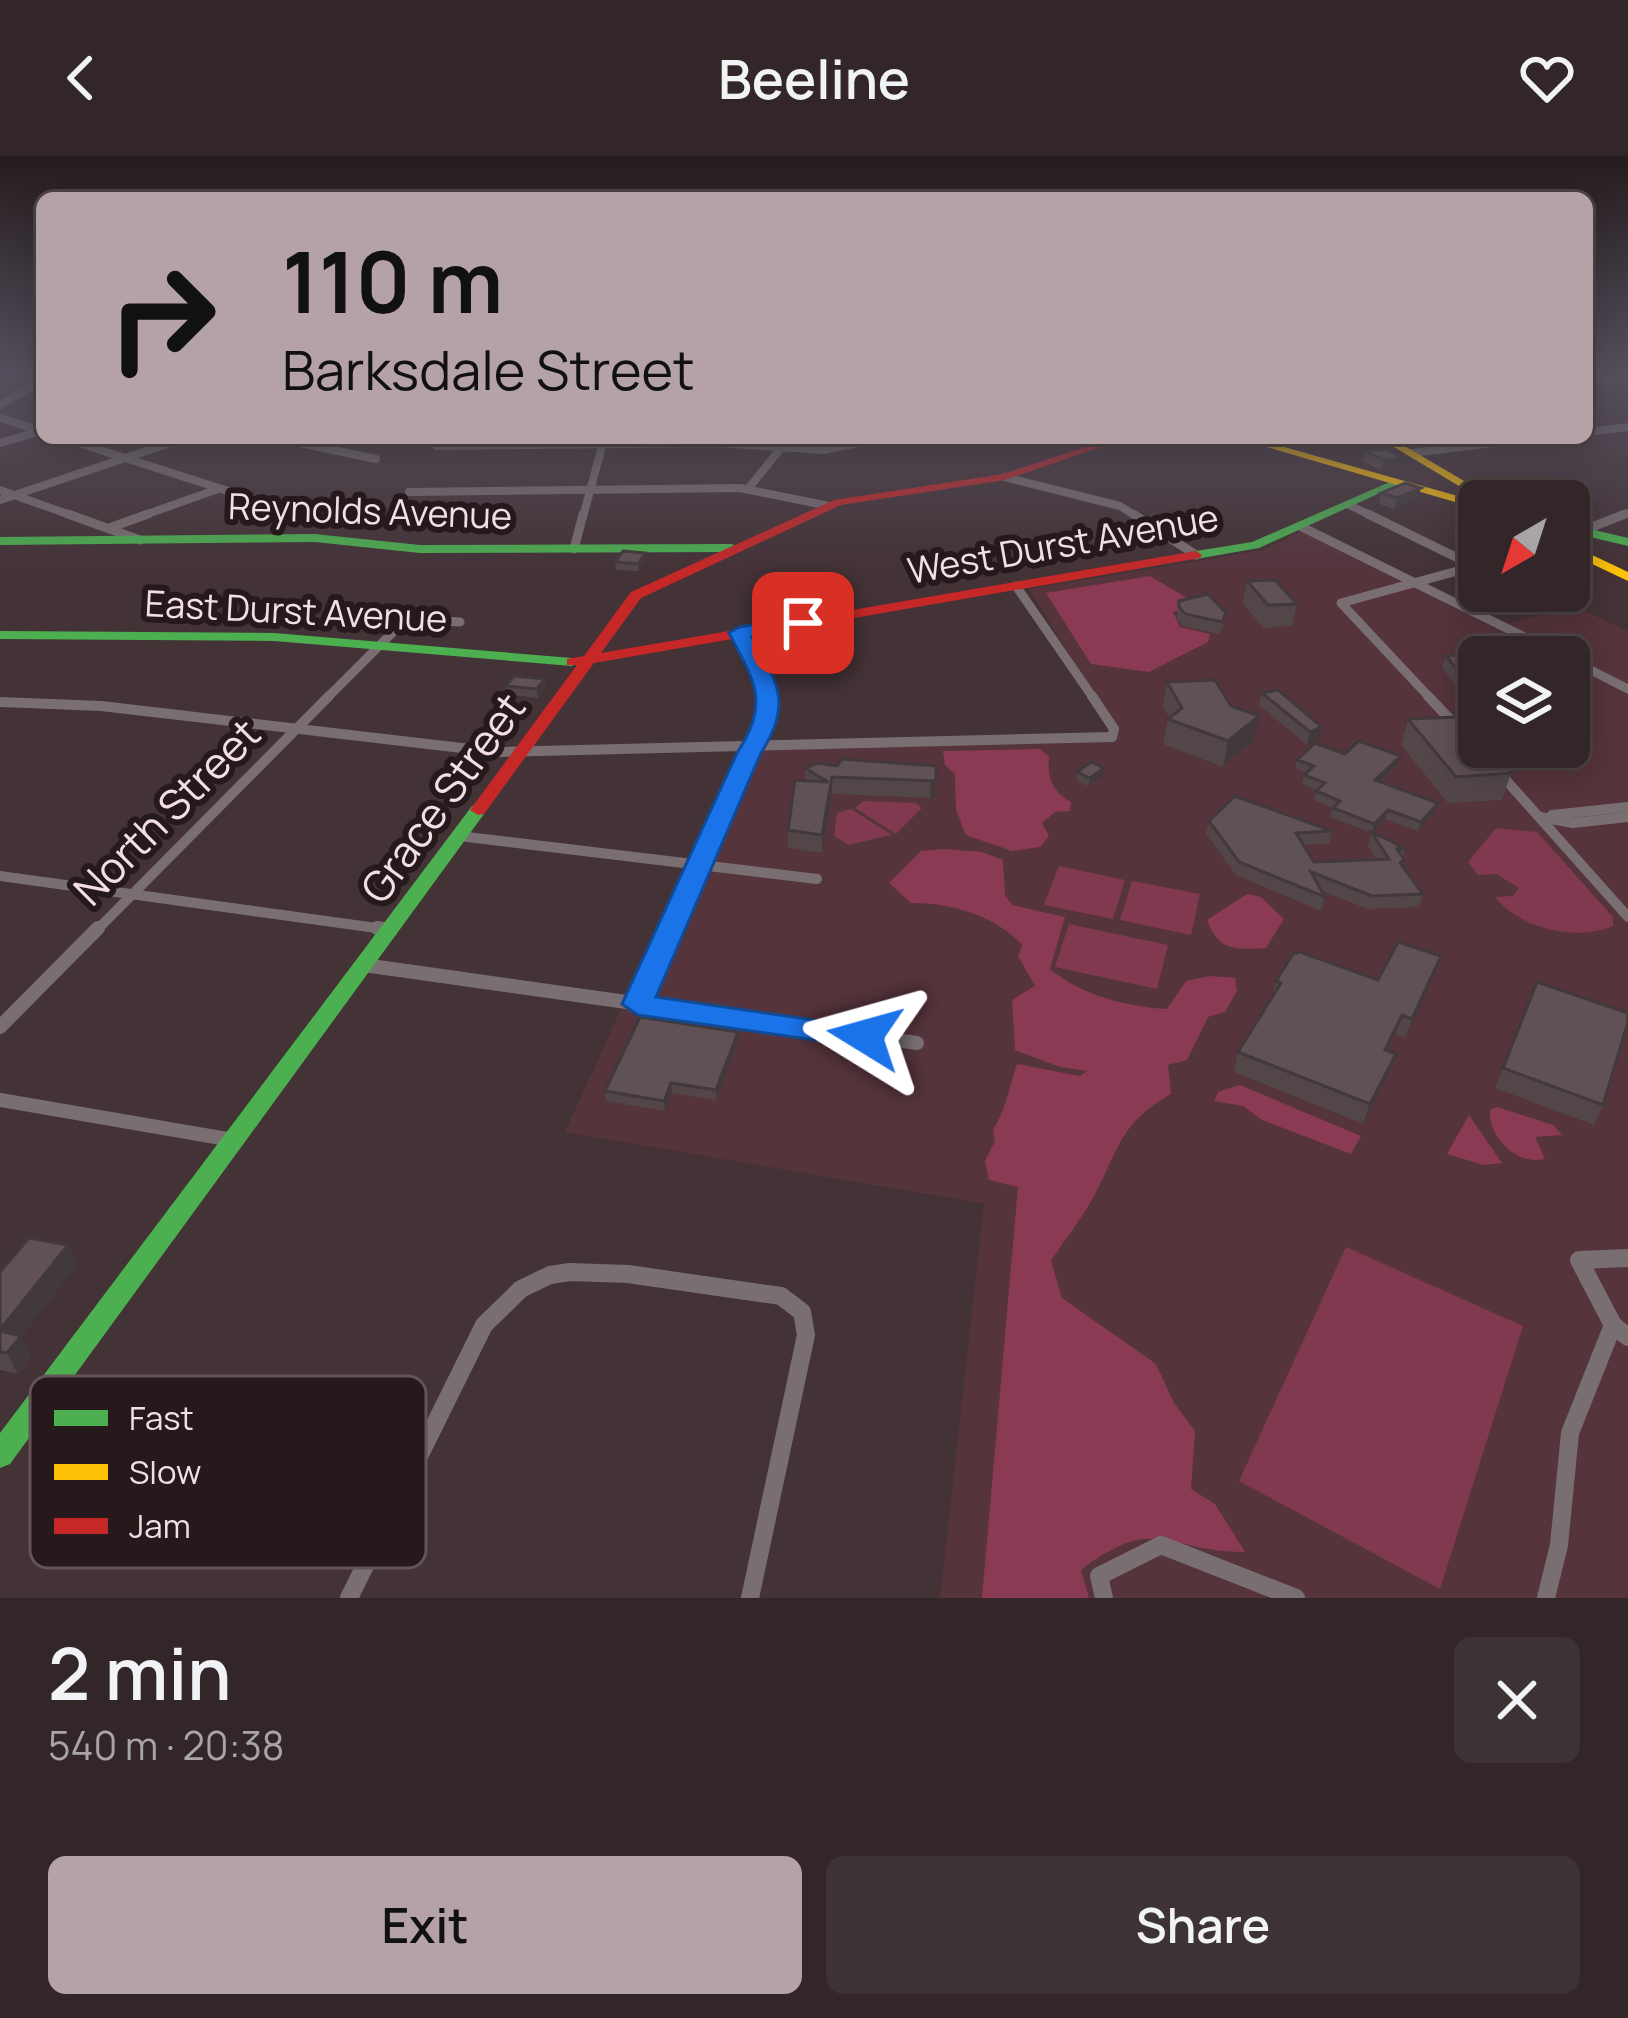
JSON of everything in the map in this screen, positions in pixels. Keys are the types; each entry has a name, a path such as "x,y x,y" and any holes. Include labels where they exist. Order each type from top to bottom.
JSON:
{"main road":[{"name":"Grace Street","path":"59,1376 636,595 830,506 1005,477 1104,444"},
{"path":"1262,444 1458,500"},
{"path":"1395,444 1458,481"},
{"name":"West Durst Avenue","path":"587,660 1266,542 1396,483"},
{"path":"1590,533 1628,542"},
{"name":"Reynolds Avenue","path":"0,541 328,538 420,549 737,548"},
{"path":"1590,558 1628,577"},
{"name":"East Durst Avenue","path":"0,634 274,637 559,662 587,660"},
{"name":"Grace Street","path":"0,1455 30,1415"}],"street":[{"path":"82,444 278,507"},
{"path":"0,500 167,444"},
{"path":"305,444 376,459"},
{"path":"437,446 504,444"},
{"path":"574,549 603,444"},
{"path":"693,444 842,451 865,444"},
{"path":"748,489 784,444"},
{"path":"1412,453 1485,444"},
{"path":"1005,477 1120,506 1196,555"},
{"path":"109,528 219,488"},
{"path":"409,492 748,489 830,506"},
{"path":"0,490 141,540"},
{"path":"1349,505 1458,556"},
{"path":"1590,525 1628,513"},
{"path":"1302,527 1523,636"},
{"path":"1458,570 1340,603 1458,728"},
{"path":"0,702 100,706 496,752 1112,737 1114,730 1016,586"},
{"path":"348,615 460,622"},
{"name":"North Street","path":"0,1027 405,620"},
{"path":"638,1004 770,718 768,686 739,633"},
{"path":"1590,670 1628,689"},
{"path":"1495,768 1628,917"},
{"path":"1539,817 1628,807"},
{"path":"1539,817 1573,823 1628,817"},
{"path":"459,836 817,879"},
{"path":"0,876 392,930"},
{"path":"364,965 917,1043"},
{"path":"0,1100 234,1140"},
{"path":"1546,1598 1559,1545 1570,1432 1620,1331 1579,1260 1628,1258"},
{"path":"426,1442 484,1325 514,1294 539,1279 586,1270 781,1296 802,1312 806,1335 750,1598"},
{"path":"1104,1598 1099,1576 1161,1545 1296,1598"},
{"path":"349,1598 364,1568"}],"shaded area":[{"path":"1303,531 1494,628 1548,612 1587,612 1628,631 1628,1598 940,1598 984,1204 565,1132 741,746 1116,732 1029,589 1264,550"},
{"path":"1150,576 1199,605 1173,612 1180,627 1210,634 1208,642 1149,672 1091,664 1046,593"},
{"path":"1040,749 1049,757 1055,788 1071,802 1070,811 1055,812 1042,823 1049,836 1040,847 1012,851 966,835 956,810 955,774 945,765 943,751"},
{"path":"863,801 916,803 922,808 896,834 855,808"},
{"path":"851,809 892,835 848,845 834,836 837,813"},
{"path":"1496,828 1537,832 1613,917 1613,926 1566,932 1533,924 1505,908 1495,897 1513,896 1519,888 1496,874 1478,875 1468,862"},
{"path":"921,851 982,852 1003,860 1005,895 1012,905 1065,917 1050,969 1090,993 1167,1009 1186,981 1235,978 1237,991 1225,1012 1208,1017 1187,1060 1168,1065 1171,1094 1130,1127 1088,1206 1051,1261 1062,1298 1156,1364 1174,1403 1195,1431 1191,1489 1215,1504 1245,1552 1146,1539 1107,1553 1081,1570 1089,1598 982,1598 1018,1187 989,1180 985,1161 1017,1064 1080,1076 1087,1071 1060,1067 1015,1050 1012,1000 1035,986 1018,956 1022,945 1012,935 971,913 911,903 889,883"},
{"path":"1059,866 1125,880 1113,919 1044,905"},
{"path":"1132,881 1200,894 1191,935 1120,920"},
{"path":"1247,894 1261,897 1284,919 1266,948 1229,946 1217,938 1207,920"},
{"path":"1069,924 1168,945 1157,989 1055,967"},
{"path":"1240,1085 1361,1136 1351,1154 1262,1120 1243,1106 1214,1101 1218,1092"},
{"path":"1497,1107 1553,1125 1562,1135 1535,1137 1545,1159 1524,1158 1506,1147 1494,1130 1490,1110"},
{"path":"1469,1115 1502,1163 1484,1165 1447,1154"},
{"path":"1346,1247 1523,1326 1440,1589 1239,1481"}],"building":[{"path":"1388,449 1402,458 1384,460 1365,451"},
{"path":"1405,483 1421,488 1397,498 1381,493"},
{"path":"623,551 645,553 638,564 615,562"},
{"path":"1275,580 1297,604 1268,605 1247,581"},
{"path":"1208,594 1226,613 1222,622 1185,614 1179,607 1179,601"},
{"path":"1458,655 1458,671 1446,656"},
{"path":"514,676 545,679 537,689 506,686"},
{"path":"1215,680 1231,706 1259,716 1228,741 1168,719 1182,708 1167,682"},
{"path":"1278,690 1322,727 1310,732 1262,693"},
{"path":"1457,717 1458,768 1506,768 1511,773 1456,777 1408,719"},
{"path":"1359,741 1401,756 1375,780 1438,803 1421,822 1388,810 1374,824 1333,808 1340,801 1316,791 1325,783 1304,775 1314,766 1297,760 1315,743 1345,754"},
{"path":"842,759 936,766 936,781 832,777 822,835 788,830 795,780 828,782 805,768 817,763 837,766"},
{"path":"1091,762 1104,768 1090,778 1077,772"},
{"path":"1235,796 1332,831 1296,833 1314,862 1389,859 1372,833 1387,839 1405,849 1397,849 1404,859 1400,863 1423,894 1372,896 1311,872 1325,897 1239,862 1209,821"},
{"path":"1398,942 1441,956 1412,1019 1402,1015 1385,1050 1396,1054 1370,1104 1238,1052 1281,983 1276,981 1293,954 1300,952 1378,980"},
{"path":"1537,982 1628,1013 1603,1105 1503,1068"},
{"path":"640,1017 738,1032 716,1090 671,1083 664,1101 605,1091"},
{"path":"29,1238 68,1245 0,1330 0,1272"},
{"path":"0,1331 21,1336 7,1353 0,1352"}],"traffic: fast":[{"path":"1196,555 1255,545 1396,483"},
{"path":"1590,533 1628,542"},
{"path":"0,541 315,538 420,549 732,548"},
{"path":"0,635 274,637 572,662"},
{"path":"59,1376 478,810"},
{"path":"0,1455 30,1415"}],"traffic: slow":[{"path":"1262,444 1458,500"},
{"path":"1394,444 1458,481"},
{"path":"1590,558 1628,577"}],"traffic: jam":[{"path":"478,810 636,595 838,502 1005,477 1104,444"},
{"path":"572,662 1196,555"}],"route":[{"path":"803,623 739,633 765,676 768,724 749,753 638,1004 865,1036"}]}
